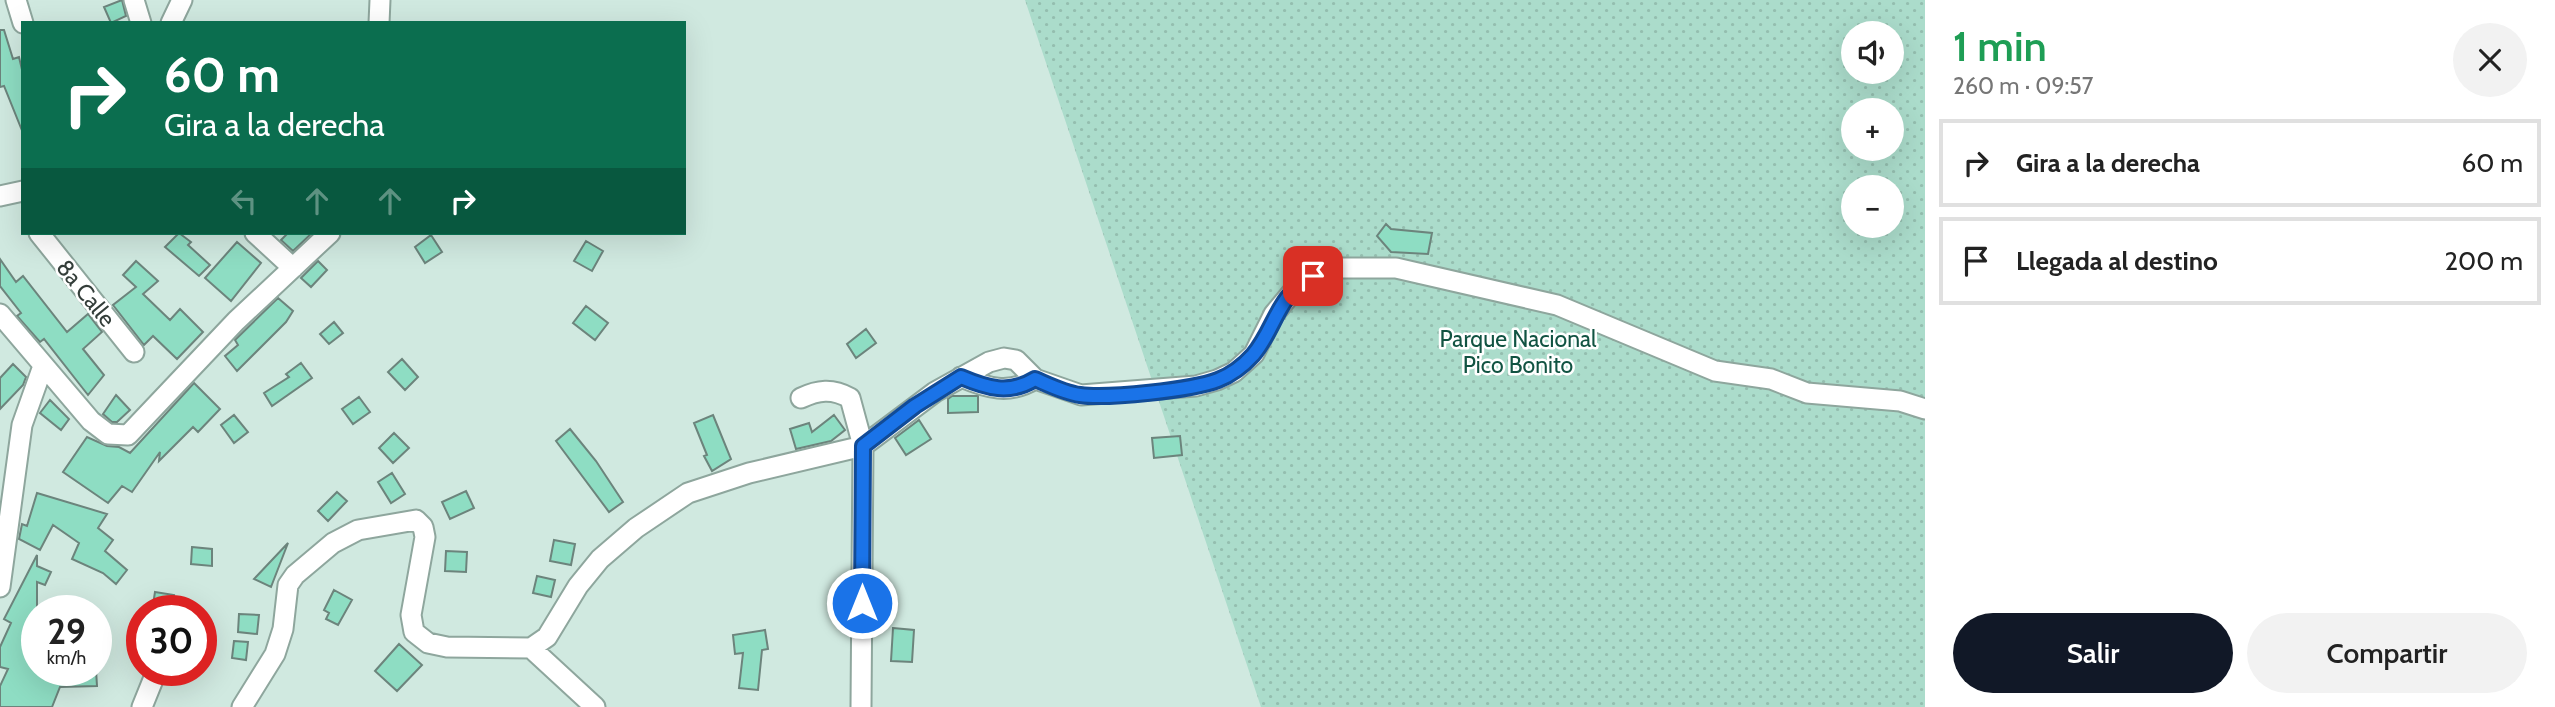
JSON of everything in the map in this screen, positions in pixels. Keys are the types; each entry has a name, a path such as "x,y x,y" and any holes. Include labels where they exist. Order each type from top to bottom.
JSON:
{"street":[{"path":"16,0 22,21"},
{"path":"134,0 140,21"},
{"path":"172,21 182,0"},
{"path":"379,21 380,0"},
{"name":"8a Calle","path":"41,235 134,352"},
{"path":"257,235 293,268"},
{"path":"0,314 102,432 118,437 128,435 236,321 328,235"},
{"path":"242,707 275,654 283,629 288,585 295,575 333,543 358,530 416,520 423,527 425,537 411,615 414,632 428,643 447,648 531,648 547,637 578,586 600,559 636,528 688,493 749,473 863,446 905,413 961,377 989,362 1004,358 1016,360 1035,379 1081,395 1196,386 1217,380 1234,372 1254,354 1275,314 1300,283 1326,268 1396,268 1557,305 1715,370 1771,379 1807,393 1899,401 1925,409"},
{"path":"0,587 22,425 43,366"},
{"path":"961,377 1001,390 1021,388 1035,379"},
{"path":"801,398 816,391 840,392 850,398 863,446 861,707"},
{"path":"531,648 595,707"},
{"path":"142,707 151,686"}],"green space":[{"name":"Parque Nacional Pico Bonito","path":"1025,0 1925,0 1925,707 1261,707"}],"building":[{"path":"122,0 126,16 110,21 104,7"},
{"path":"0,30 4,30 13,59 19,57 21,66 21,128 4,86 0,87"},
{"path":"1386,224 1391,229 1432,233 1428,254 1391,252 1377,236"},
{"path":"177,235 182,235 191,242 188,245 210,265 199,276 165,247"},
{"path":"286,235 310,235 293,251 281,240"},
{"path":"431,235 442,252 425,263 415,247"},
{"path":"586,241 603,251 592,271 574,261"},
{"path":"237,242 261,263 231,301 205,278"},
{"path":"0,259 16,282 23,276 67,332 88,314 102,332 83,349 104,375 88,395 44,339 40,342 17,316 21,313 0,286"},
{"path":"136,261 158,281 143,294 170,320 180,309 203,332 177,359 153,336 144,345 113,305 136,287 123,275"},
{"path":"318,261 327,270 311,287 301,278"},
{"path":"278,298 293,311 286,322 237,371 225,356 238,345 235,340"},
{"path":"586,306 608,323 595,340 573,323"},
{"path":"334,322 343,333 329,344 320,334"},
{"path":"866,329 876,343 856,358 847,344"},
{"path":"402,359 418,377 405,390 388,372"},
{"path":"301,363 312,378 272,406 264,393 289,377 286,374"},
{"path":"13,364 26,377 23,385 0,409 0,378"},
{"path":"194,383 220,409 198,432 193,427 159,461 160,452 132,492 122,486 108,503 63,472 87,437 130,453"},
{"path":"116,395 130,410 117,422 112,422 103,414"},
{"path":"952,396 978,396 978,412 948,413 948,399"},
{"path":"359,397 370,412 353,424 342,409"},
{"path":"50,400 69,419 61,430 40,413"},
{"path":"234,415 248,432 234,443 221,425"},
{"path":"713,415 731,459 712,471 704,456 707,455 694,423"},
{"path":"834,415 845,430 831,441 796,449 790,429 809,423 812,432"},
{"path":"919,420 931,439 906,455 895,438"},
{"path":"570,429 596,461 623,502 609,512 556,441"},
{"path":"394,433 409,448 393,463 379,448"},
{"path":"1180,436 1182,455 1154,458 1152,438"},
{"path":"392,473 405,494 391,503 378,482"},
{"path":"466,491 474,508 450,519 442,502"},
{"path":"337,492 347,501 328,521 318,511"},
{"path":"37,493 107,514 98,528 113,540 105,551 127,570 116,584 103,573 72,559 79,543 53,525 40,550 19,539 22,524 27,526"},
{"path":"554,540 575,544 571,565 550,561"},
{"path":"288,543 271,587 254,579"},
{"path":"192,547 212,549 212,566 191,564"},
{"path":"446,551 467,552 466,572 445,571"},
{"path":"37,555 37,566 51,572 45,585 37,582 37,595 21,595 21,686 97,686 60,687 52,707 0,707 0,686 8,669 0,667 0,647 11,623 4,619"},
{"path":"537,576 555,580 551,597 533,593"},
{"path":"334,590 352,600 338,625 326,619 329,613 324,610"},
{"path":"239,614 259,615 257,634 238,632"},
{"path":"893,628 914,630 912,662 891,661"},
{"path":"765,630 768,649 762,650 758,690 739,688 743,653 735,654 733,635"},
{"path":"234,641 248,642 246,660 232,658"},
{"path":"399,644 422,665 397,691 375,671"}],"route":[{"path":"862,603 863,446 895,420 961,377 1001,390 1021,388 1035,379 1081,395 1196,386 1217,380 1234,372 1254,354 1275,314 1300,283 1313,276"}]}
